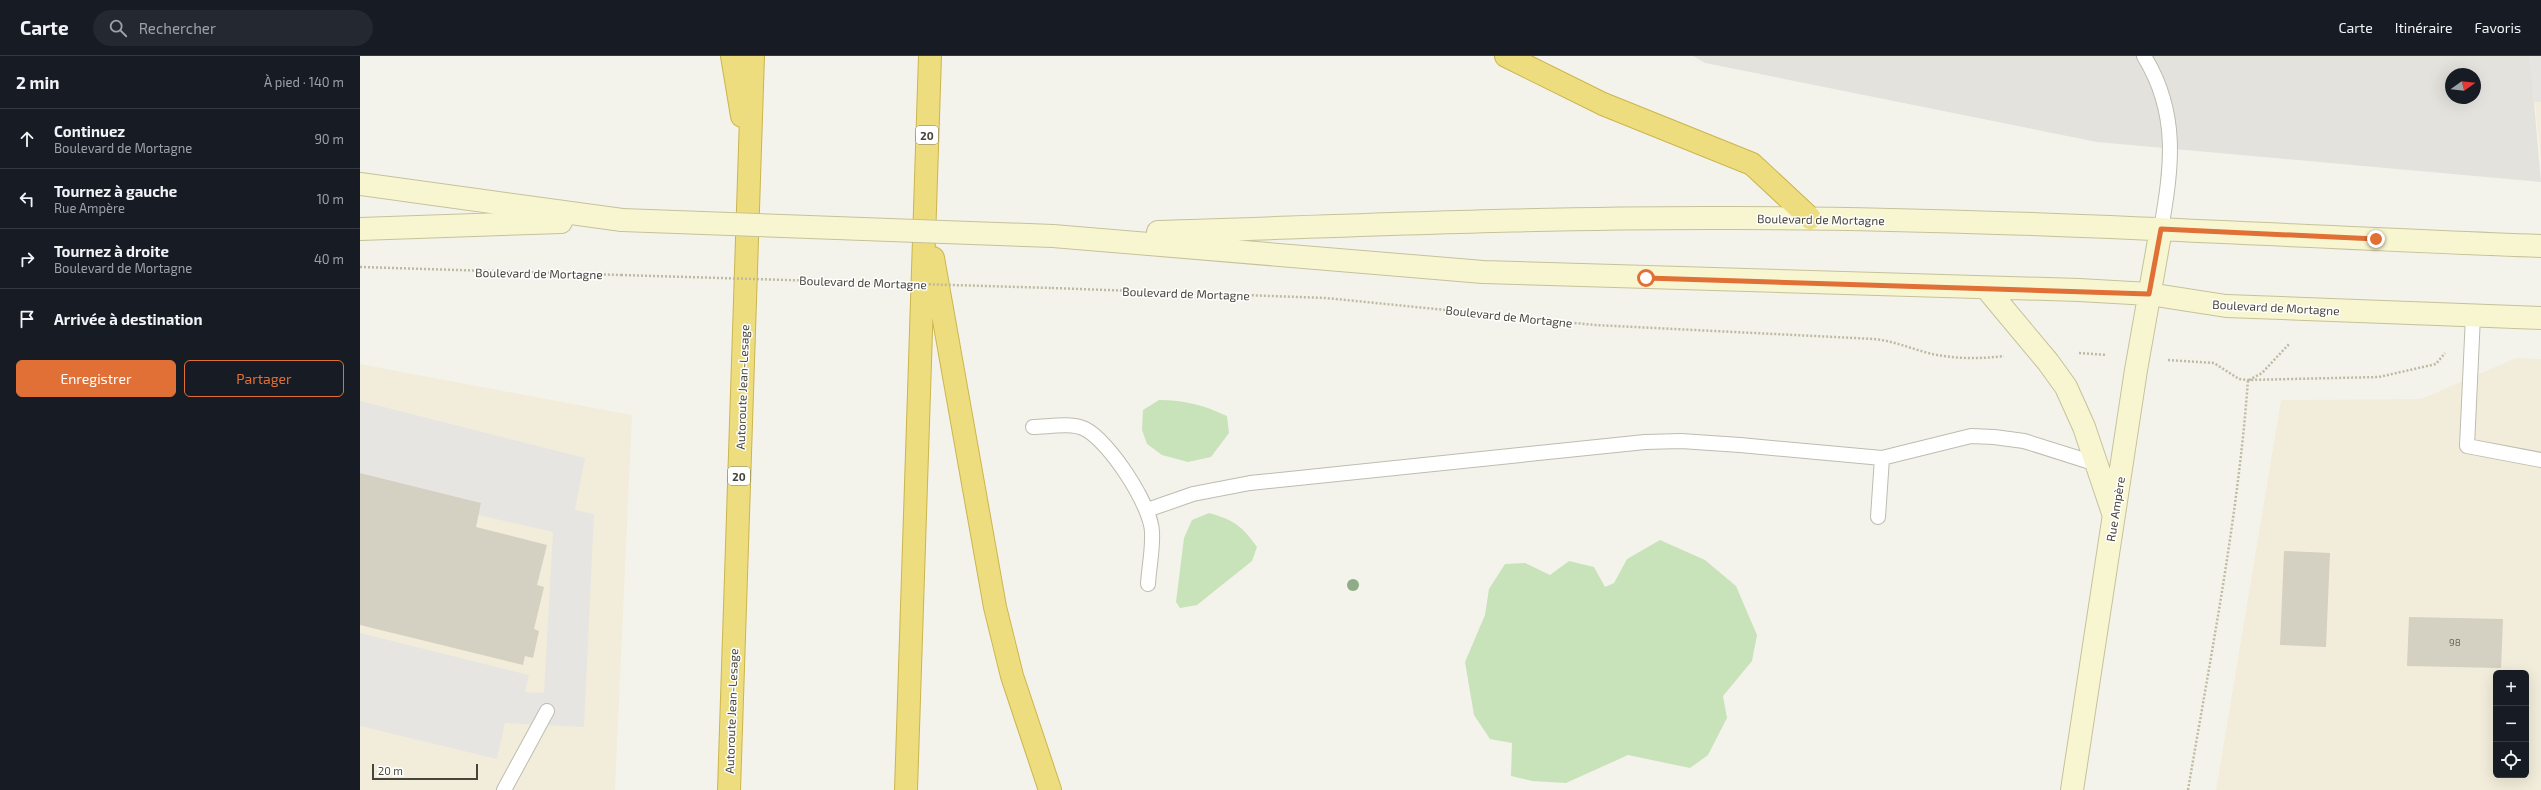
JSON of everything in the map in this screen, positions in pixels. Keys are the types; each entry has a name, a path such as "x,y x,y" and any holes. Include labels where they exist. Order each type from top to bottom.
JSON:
{"highway":[{"path":"732,56 749,163"},
{"name":"Autoroute Jean-Lesage","path":"729,790 753,56"},
{"name":"20","path":"906,790 930,56"},
{"path":"1506,56 1603,104 1752,164 1810,218"},
{"path":"925,214 995,607 1012,676 1050,790"}],"main road":[{"name":"Boulevard de Mortagne","path":"360,184 622,220"},
{"name":"Boulevard de Mortagne","path":"1053,236 1486,222 1668,218 1810,218 2161,229 2541,246"},
{"name":"Boulevard de Mortagne","path":"360,229 622,220 1053,236 1483,272 2149,294 2226,306 2541,318"},
{"name":"Rue Ampère","path":"2072,790 2121,468 2161,229"},
{"path":"1987,289 2048,362 2066,387 2084,428 2114,516"}],"lane":[{"path":"2144,56 2163,93 2171,136 2169,182 2161,229"},
{"path":"2473,316 2467,446 2541,460"},
{"path":"1033,427 1084,428 1097,437 1124,470 1147,510 1152,531 1148,584"},
{"path":"1147,510 1193,494 1250,483 1646,442 1681,441 1740,445 1882,458 1971,436 2024,441 2096,464 2121,468"},
{"path":"1878,518 1882,458"},
{"path":"504,790 547,710"}],"path":[{"name":"Boulevard de Mortagne","path":"360,267 1052,288 1326,298 1595,325 1874,339 1890,341 1930,353 1965,358 2009,356"},
{"path":"2248,380 2262,373 2290,343"},
{"path":"2225,368 2239,378 2248,380 2379,377 2436,364"},
{"path":"2188,790 2233,526 2244,445 2248,380"}],"shaded area":[{"path":"1693,56 2530,56 2541,182 2097,142 1705,63"},
{"path":"2529,56 2541,56 2541,102 2534,102"},
{"path":"2530,56 2541,56 2541,162"},
{"path":"2516,358 2541,359 2541,790 2216,790 2281,400 2421,399"},
{"path":"360,364 632,415 615,790 360,790"},
{"path":"360,401 585,458 575,510 594,514 584,727 505,723 497,759 360,726 360,633 529,675 525,692 544,693 553,532 478,515 481,503 360,473"}],"green space":[{"path":"1159,400 1194,404 1227,416 1229,433 1211,457 1188,462 1162,455 1147,444 1142,430 1143,410"},
{"path":"1209,513 1225,518 1237,525 1247,534 1257,547 1252,561 1197,605 1180,608 1176,602 1184,538 1192,520"},
{"path":"1660,540 1705,560 1736,586 1757,635 1752,661 1723,696 1727,718 1708,755 1690,768 1628,755 1566,783 1532,781 1511,776 1512,743 1490,739 1474,715 1465,662 1485,615 1489,589 1505,564 1525,563 1550,575 1569,561 1594,567 1605,587 1614,583 1627,559"}],"building":[{"path":"360,473 481,503 476,527 547,545 537,585 544,587 534,629 539,631 533,658 525,656 523,665 360,625"},
{"path":"2284,551 2330,553 2326,647 2280,645"},
{"path":"2409,617 2503,619 2501,668 2407,666"}],"route":[{"path":"1646,278 1987,289 2079,290 2149,294 2161,229 2376,239"}]}
